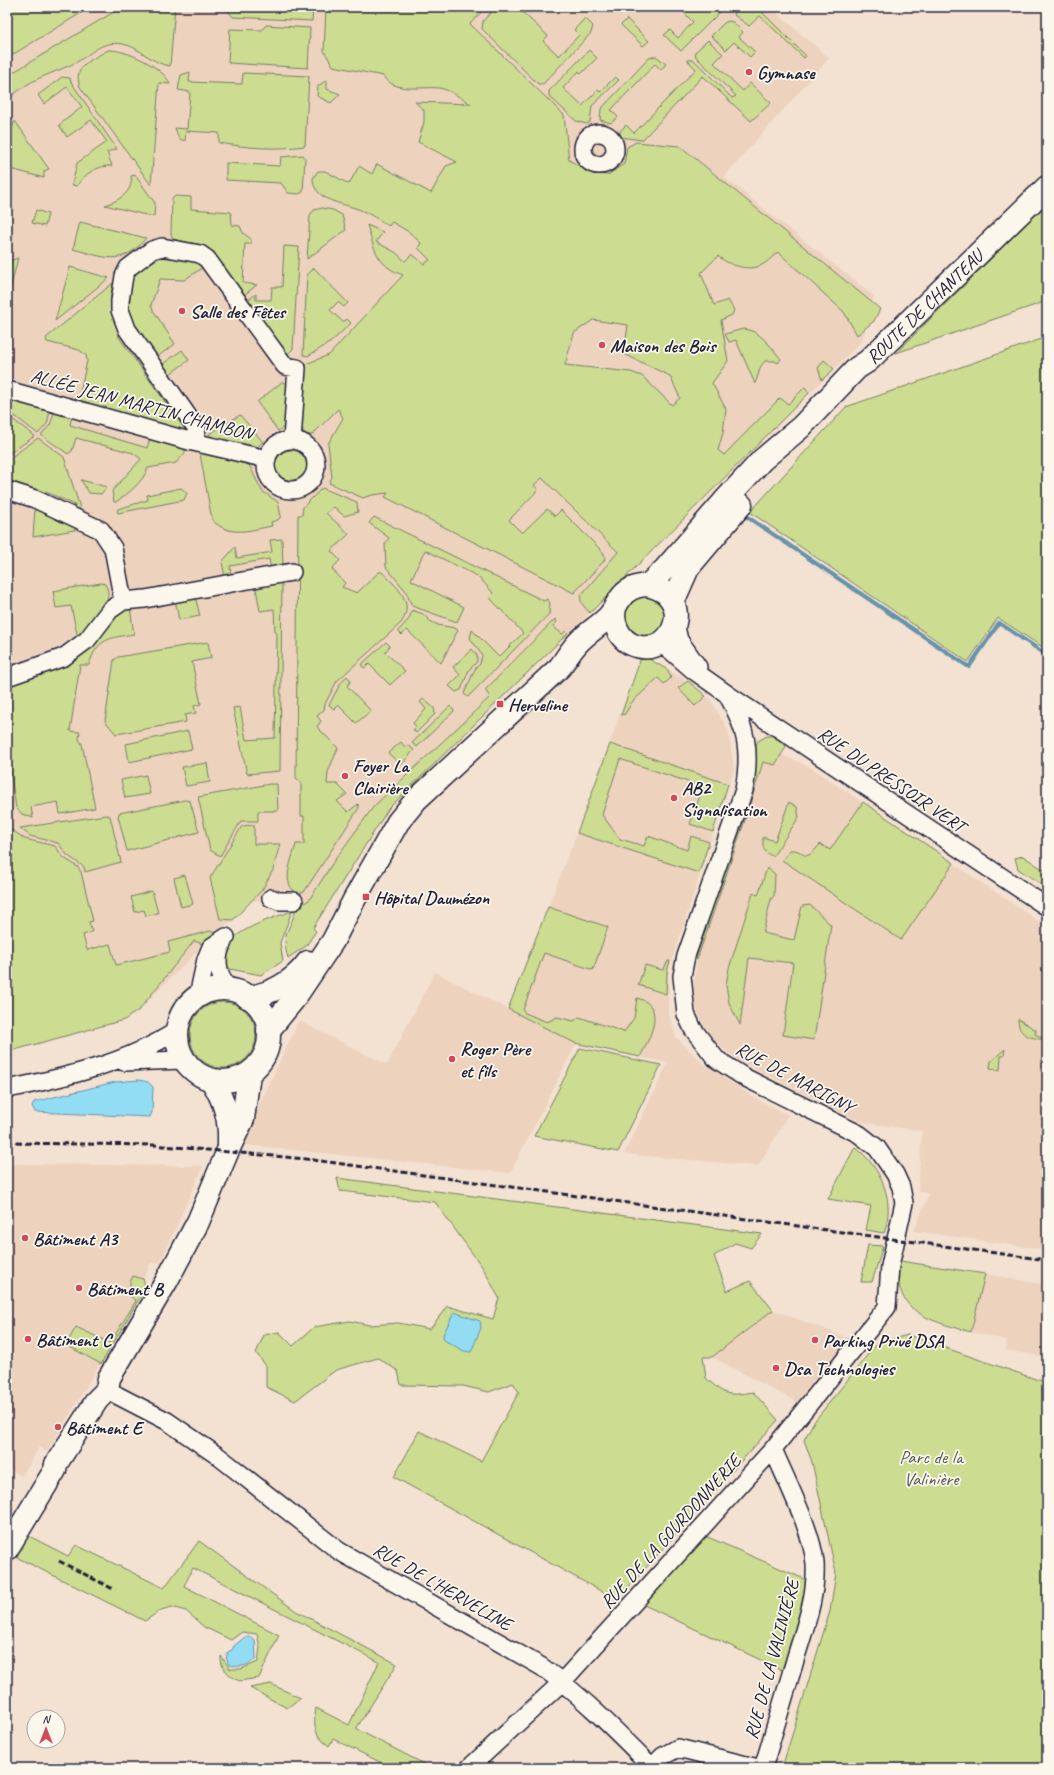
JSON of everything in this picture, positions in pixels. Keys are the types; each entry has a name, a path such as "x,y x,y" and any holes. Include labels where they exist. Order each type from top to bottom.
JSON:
{"main road":[{"name":"ROUTE DE CHANTEAU","path":"268,1031 294,999 333,941 354,900 398,822 416,800 560,667 599,643 608,641 628,642 636,646 646,647 659,644 670,635 674,612 688,568 742,503 801,427 857,368 868,361 1047,187"},
{"name":"ROUTE DE CHANTEAU","path":"560,667 576,644 609,616 620,597 628,590 638,586 648,585 666,569 762,460 801,427"},
{"path":"648,585 658,588 666,594 674,612"},
{"path":"616,605 614,617 616,627 628,642"},
{"name":"ROUTE DE CHANTEAU","path":"238,993 267,994 282,986 301,970 354,900"},
{"path":"211,990 238,993 262,1010 268,1023 266,1052 259,1064 249,1074 231,1081 212,1081 191,1070 183,1060 177,1046 176,1031 180,1017 187,1005 198,996 211,990"},
{"path":"7,1548 55,1470 56,1464 97,1400 106,1390 109,1378 166,1282 198,1222 228,1148 243,1119 249,1074"},
{"path":"212,1081 221,1095 227,1112 229,1127 228,1148"}],"street":[{"path":"193,442 197,429 127,329 120,310 122,284 128,268 152,250 162,247 200,254 207,259 285,366 297,368 292,440"},
{"name":"ALLÉE JEAN MARTIN CHAMBON","path":"7,390 193,442 267,459"},
{"path":"292,440 304,444 309,448 316,460 314,475 305,486 290,490 276,485 267,473 267,459 270,451 276,445 284,441 292,440"},
{"path":"7,490 35,499 101,530 113,548 123,601"},
{"path":"7,677 64,657 87,640 110,610 123,601 145,599 218,584 292,572"},
{"name":"RUE DU PRESSOIR VERT","path":"674,612 679,640 691,660 721,690"},
{"name":"RUE DU PRESSOIR VERT","path":"659,644 721,690 1047,907"},
{"name":"RUE DE MARIGNY","path":"721,690 736,710 748,745 748,765 744,790 686,956 682,976 686,1014 693,1029 716,1059 744,1077 859,1134 877,1148 885,1158 901,1187 904,1203 890,1266 886,1307"},
{"path":"271,898 279,901 294,901"},
{"path":"198,996 206,959 211,947 226,937 220,949 217,961 223,982 238,993"},
{"path":"7,1089 39,1083 98,1066 139,1051 176,1031"},
{"path":"98,1066 133,1061 183,1060"},
{"name":"RUE DE LA GOURDONNERIE","path":"469,1768 562,1682 773,1448 886,1307"},
{"name":"RUE DE L'HERVELINE","path":"106,1390 167,1421 218,1456 339,1551 542,1667 562,1682 652,1768 663,1756 678,1748 758,1768"},
{"name":"RUE DE LA VALINIÈRE","path":"763,1768 807,1621 813,1595 815,1574 812,1548 801,1515 773,1448"}],"shaded area":[{"path":"91,7 770,7 829,58 724,177 874,296 862,341 591,612 389,808 313,928 297,900 250,901 233,920 215,933 139,1010 124,1020 7,873 7,58"},
{"path":"642,655 688,681 710,699 728,730 734,768 669,970 668,1012 676,1037 702,1063 758,1100 788,1115 758,1166 624,1154 668,1063 576,1044 510,1173 246,1145 244,1137 299,1021 387,1065 435,972 508,1009 577,833"},
{"path":"767,748 810,767 1047,927 1047,1250 914,1231 929,1194 918,1191 922,1131 861,1122 740,1061 721,1047 706,1031 697,1011 693,988 697,960 746,817"},
{"path":"7,1164 203,1166 160,1263 151,1263 143,1279 146,1287 47,1452 39,1447 22,1476 7,1468"},
{"path":"985,1274 1047,1285 1047,1368 1046,1357 1006,1350 1007,1340 971,1332"},
{"path":"773,1310 853,1340 801,1404 712,1357"}],"green space":[{"path":"7,7 91,7 7,58"},
{"path":"122,7 175,7 170,66 157,62 135,48 123,44 108,44 96,49 73,64 30,83 7,101 7,76"},
{"path":"225,7 313,7 312,21 233,17"},
{"path":"326,7 486,7 470,24 564,115 569,160 593,174 608,175 624,164 627,147 636,142 680,146 880,309 874,321 857,335 844,312 778,252 763,265 749,268 732,264 718,256 701,273 714,305 728,300 734,310 732,315 721,320 728,361 712,383 726,409 723,433 718,450 724,455 780,398 788,404 805,387 809,393 590,613 582,603 581,595 618,552 542,478 534,485 538,490 509,520 522,533 547,509 555,516 561,510 603,552 605,557 604,561 574,593 385,497 388,493 363,498 329,483 332,477 328,444 343,418 338,409 312,435 305,434 301,427 303,365 329,355 403,275 387,267 382,262 372,242 367,225 383,232 376,242 395,252 405,261 412,254 424,264 430,260 418,248 421,243 409,232 392,222 389,226 362,211 330,200 318,192 314,186 313,178 318,171 325,171 349,184 359,166 372,174 377,164 431,193 446,166 457,162 418,142 424,122 424,110 415,102 471,104 443,89 402,87 388,82 383,76 333,66 324,51","holes":["593,320 628,325 624,354 670,376 680,398 672,405 642,376 631,372 565,365 574,333"]},
{"path":"496,7 517,7 548,36 543,41 559,56 579,35 574,30 585,18 593,26 591,33 543,84 538,84 482,29 483,21"},
{"path":"678,7 725,7 681,51 664,35 670,30 678,38 693,22"},
{"path":"737,7 761,7 762,12 806,56 804,58 760,16 749,26 734,15"},
{"path":"627,19 649,41 643,46 621,25"},
{"path":"728,21 733,22 743,32 739,37 755,52 750,57 734,42 726,50 711,36"},
{"path":"266,25 310,28 308,68 228,63 230,29 262,30"},
{"path":"708,40 723,54 714,63 743,91 750,83 771,103 751,121 703,76 642,140 620,137 620,131 626,125 634,133 696,69 687,60 694,60 732,98 736,96 696,57 695,52"},
{"path":"108,50 124,52 143,60 160,71 170,84 159,83 151,185 80,87 78,80 81,68 90,60"},
{"path":"589,50 597,58 581,74 579,71 563,88 582,106 598,90 600,92 615,77 619,80 592,106 590,122 586,124 576,121 549,96 549,91"},
{"path":"656,56 666,64 661,70 655,64 611,110 618,117 611,123 600,120 601,109 649,58"},
{"path":"190,72 189,82 242,84 243,73 309,76 305,146 262,148 241,146 219,143 219,133 186,131 185,141 179,139 175,128 187,129 190,92 178,90 181,75"},
{"path":"62,77 70,78 71,82 117,149 107,152 112,166 102,167 92,171 83,178 77,186 72,185 77,163 107,142 91,120 67,137 59,125 82,107 67,87 44,104 38,95"},
{"path":"327,80 327,89 340,94 331,103 317,96 318,86"},
{"path":"15,121 49,169 44,171 44,178 7,168 7,139"},
{"path":"303,155 305,158 303,192 299,194 288,193 281,183 226,180 226,163 280,166 281,157"},
{"path":"135,175 155,203 154,217 105,205 120,198 128,191 131,176"},
{"path":"176,196 191,197 191,209 231,212 232,225 240,226 243,233 251,239 251,244 245,244 243,283 257,285 244,295 205,246 173,239 171,234 172,198"},
{"path":"1047,203 1047,301 896,353"},
{"path":"322,208 333,210 342,215 346,230 307,259 310,215 314,210"},
{"path":"36,210 48,214 45,226 32,223"},
{"path":"80,222 146,238 129,254 120,257 112,258 94,255 73,249"},
{"path":"284,246 299,247 293,349 287,355 248,300 256,294 256,300 271,300 272,287 282,287"},
{"path":"160,257 195,261 202,268 184,280 160,279 151,305 175,344 157,357 129,319 127,302 133,278 137,272"},
{"path":"18,258 7,302 7,262"},
{"path":"70,267 109,278 55,321"},
{"path":"314,268 348,303 344,307 338,302 330,310 343,322 347,319 351,323 331,342 308,356 303,355 307,275"},
{"path":"113,283 111,308 124,331 118,336 184,428 190,425 191,427 181,433 145,423 146,419 78,401 87,361 86,355 79,350 47,342 46,338"},
{"path":"743,329 755,332 769,344 781,359 778,363 775,361 765,361 761,366 755,384 736,340 729,342 725,334"},
{"path":"1047,337 1047,650 998,618 968,662 750,512 846,407"},
{"path":"182,350 189,360 170,374 163,364"},
{"path":"824,360 834,369 822,380 818,368"},
{"path":"282,382 288,384 287,425 278,431 257,402"},
{"path":"7,396 51,407 47,424 38,434 7,410"},
{"path":"56,407 73,412 70,425 147,448 151,434 185,446 185,453 176,463 148,468 143,478 135,487 121,499 114,502 112,491 141,459 133,453 76,438 72,451 68,454 41,435 50,425"},
{"path":"7,415 35,436 7,455"},
{"path":"240,415 263,442 254,450 210,439 209,434"},
{"path":"38,438 64,457 80,508 78,513 74,511 75,505 51,494 7,480 7,460"},
{"path":"288,450 294,450 304,457 307,466 306,472 300,479 294,482 288,482 278,475 275,469 275,463 282,453"},
{"path":"203,452 249,465 262,491 278,502 281,516 278,520 271,522 272,526 248,531 233,531 219,526 212,520 200,454"},
{"path":"81,480 107,487 101,494 89,493"},
{"path":"181,488 187,493 184,500 118,513 117,511 118,509 148,500 147,495"},
{"path":"322,488 357,502 358,512 344,516 334,507 326,513 349,534 331,551 340,560 332,569 345,583 342,587 357,593 379,572 382,572 402,595 406,608 405,615 401,623 337,681 325,704 324,710 317,716 321,721 317,727 338,748 328,772 327,784 337,784 347,794 337,801 348,812 358,804 359,808 304,892 299,894 293,890 288,878 288,872 296,844 304,844 304,816 301,816 301,782 296,778 298,515 302,515 303,507"},
{"path":"35,508 75,524 75,530 33,537"},
{"path":"374,517 544,601 547,599 550,603 549,614 468,697 464,694 475,669 480,664 482,655 470,638 472,630 499,657 523,633 489,597 493,593 479,577 425,550 411,580 464,607 457,622 412,606 405,590 386,567 385,544 389,538 369,523"},
{"path":"282,539 283,566 271,569 269,559 230,566 231,576 225,577 222,562 235,547 237,558 272,552 270,540"},
{"path":"277,581 282,583 280,771 247,774 233,708 240,707 246,740 275,738 277,633 275,633 274,609 260,611 255,583"},
{"path":"101,583 105,584 108,591 108,599 101,613 79,636 77,634 71,606 56,608 53,591"},
{"path":"649,596 656,599 662,605 665,616 664,624 656,633 649,636 641,636 634,633 626,624 625,612 628,605 637,597"},
{"path":"194,598 196,600 200,616 179,620 175,600"},
{"path":"130,607 134,634 111,638 100,644 92,656 89,665 80,665 70,731 80,732 79,739 82,744 95,808 60,814 58,802 31,807 33,818 22,814 16,808 7,750 8,688 116,613"},
{"path":"412,610 423,614 430,621 438,625 455,628 458,630 441,663 407,630 402,635 398,631 409,619"},
{"path":"555,619 557,622 553,626 562,634 566,631 568,633 389,808 313,928 316,931 306,946 288,958 285,943 287,932 296,908 309,900 334,861 374,806 490,697 485,690"},
{"path":"208,642 211,658 192,662 201,704 194,706 196,713 185,715 186,722 116,734 105,721 114,660 118,657"},
{"path":"386,642 390,646 385,652 405,671 390,685 369,664 365,668 361,665"},
{"path":"472,649 477,655 477,662 469,670 461,690 456,692 449,686 460,675 453,667"},
{"path":"642,655 668,670 671,678 664,684 658,678 632,702 625,714 621,715"},
{"path":"347,676 351,681 347,686 371,711 356,723 338,705 334,709 329,705 340,684"},
{"path":"688,681 706,696 695,706 678,688"},
{"path":"423,699 434,708 435,714 416,733 413,730 416,727 413,723 426,709 420,702"},
{"path":"450,706 454,711 417,747 412,743"},
{"path":"188,731 192,749 129,762 126,744"},
{"path":"767,736 772,736 784,743 786,747 775,765 763,762 746,817 697,960 696,958 754,783 756,745 758,741"},
{"path":"401,742 405,747 408,745 414,750 401,765 388,753"},
{"path":"610,744 728,784 713,832 690,824 703,787 620,759 602,815 620,839 644,846 648,836 687,850 691,836 709,842 699,873 577,833"},
{"path":"207,763 210,782 186,786 182,767"},
{"path":"146,775 150,794 125,798 121,780"},
{"path":"277,784 278,811 258,811 258,821 241,821 220,856 210,850 198,797"},
{"path":"185,800 190,801 199,832 127,851 118,816 119,813"},
{"path":"789,802 797,807 799,817 773,856 764,850 763,837 775,841"},
{"path":"863,802 954,863 901,940 782,860 790,850 799,851 804,855 807,855 814,851 820,844 830,850"},
{"path":"106,815 110,816 121,862 85,872 84,867 67,855 58,843 30,836 20,828"},
{"path":"254,825 254,844 280,844 273,870 262,890 233,920 220,919 210,878 242,826"},
{"path":"12,830 25,839 55,846 64,858 78,867 81,872 93,921 89,922 92,932 83,935 87,950 110,944 116,965 170,952 168,942 210,931 215,933 203,944 194,941 139,1010 124,1020 7,1052 7,831"},
{"path":"1023,856 1047,872 1047,888 1018,869 1015,858"},
{"path":"767,868 775,874 774,896 771,899 763,933 794,940 802,906 810,905 831,925 814,1040 783,1035 793,963 749,958 740,1025 729,1003 726,985 729,968 753,893 758,895"},
{"path":"185,875 193,904 181,907 174,878"},
{"path":"152,891 158,913 146,916 144,910 135,912 131,897"},
{"path":"548,907 608,927 593,970 544,953 523,1010 525,1013 547,1022 557,1017 574,1021 579,1017 624,1032 634,1018 637,998 646,1002 652,1008 654,1015 654,1024 651,1033 640,1057 575,1043 508,1009"},
{"path":"292,911 280,943 283,961 261,975 230,969 225,964 226,948 239,934 256,924"},
{"path":"668,961 670,961 667,971 666,994 638,985 645,965 663,970"},
{"path":"195,983 191,993 179,1007 166,1030 168,1015 174,1003 183,992"},
{"path":"223,1002 235,1005 246,1012 253,1023 256,1035 253,1047 246,1058 235,1065 223,1068 211,1065 200,1058 193,1047 190,1035 193,1023 200,1012 211,1005"},
{"path":"1018,1019 1036,1030 1035,1034 1047,1040 1027,1036 1020,1030"},
{"path":"274,1033 280,1033 274,1058 271,1064 258,1079 252,1078 269,1056"},
{"path":"580,1048 661,1065 618,1152 534,1136"},
{"path":"1005,1049 1004,1056 1001,1056 1000,1070 990,1068 991,1061"},
{"path":"855,1147 872,1164 884,1186 888,1209 884,1233 866,1230 871,1206 828,1199"},
{"path":"337,1178 762,1234 751,1248 735,1243 714,1256 727,1291 750,1281 773,1310 712,1357 703,1357 706,1378 713,1384 723,1391 732,1394 753,1392 778,1420 617,1600 394,1477 419,1431 481,1461 519,1392 513,1383 489,1392 463,1386 401,1385 398,1371 378,1358 336,1370 295,1401 266,1387 266,1366 256,1353 264,1335 279,1332 293,1346 314,1327 350,1321 369,1325 398,1323 430,1329 447,1306 493,1319 499,1298 483,1268 435,1202 340,1191"},
{"path":"868,1245 883,1246 872,1282 861,1282"},
{"path":"900,1261 985,1274 971,1332 942,1324 917,1312 908,1303 901,1292 899,1279"},
{"path":"133,1276 143,1279 146,1287 101,1364 66,1345 76,1327 110,1343 136,1301 130,1296 130,1282"},
{"name":"Parc de la Valinière","path":"908,1335 1047,1383 1047,1768 782,1768 830,1611 836,1573 812,1462 804,1440 813,1423 877,1343"},
{"path":"27,1535 68,1556 76,1545 164,1588 199,1541 296,1611 397,1664 356,1729 432,1768 392,1768 333,1739 329,1746 320,1738 316,1730 316,1708 349,1725 379,1662 193,1568 184,1586 279,1635 259,1678 239,1681 226,1671 222,1665 221,1656 230,1669 241,1669 258,1662 260,1647 257,1634 242,1632 231,1640 204,1627 186,1611 171,1607 161,1610 145,1621 14,1556"},
{"path":"703,1535 809,1581 782,1670 644,1605"},
{"path":"271,1684 300,1698 287,1708 250,1688"}],"water":[{"path":"139,1080 148,1082 153,1087 152,1112 150,1117 35,1112 32,1106 34,1102 115,1082"},
{"path":"454,1312 480,1321 481,1328 471,1352 464,1351 444,1340 443,1335"},
{"path":"245,1637 251,1637 255,1641 256,1658 251,1663 244,1666 229,1665 226,1658 228,1652"}],"waterway":[{"path":"746,516 969,667 999,623 1047,655"}],"railway":[{"path":"7,1143 153,1145 306,1159 1047,1260"},
{"path":"59,1561 115,1590"}],"place":[{"name":"Gymnase","path":"749,72"},
{"name":"Salle des Fêtes","path":"182,311"},
{"name":"Maison des Bois","path":"602,345"},
{"name":"Herveline","path":"500,704"},
{"name":"Foyer La Clairière","path":"345,776"},
{"name":"AB2 Signalisation","path":"674,798"},
{"name":"Hôpital Daumézon","path":"366,897"},
{"name":"Roger Père et fils","path":"452,1059"},
{"name":"Bâtiment A3","path":"25,1238"},
{"name":"Bâtiment B","path":"79,1288"},
{"name":"Bâtiment C","path":"28,1339"},
{"name":"Parking Privé DSA","path":"815,1340"},
{"name":"Dsa Technologies","path":"776,1368"},
{"name":"Bâtiment E","path":"58,1427"}]}
